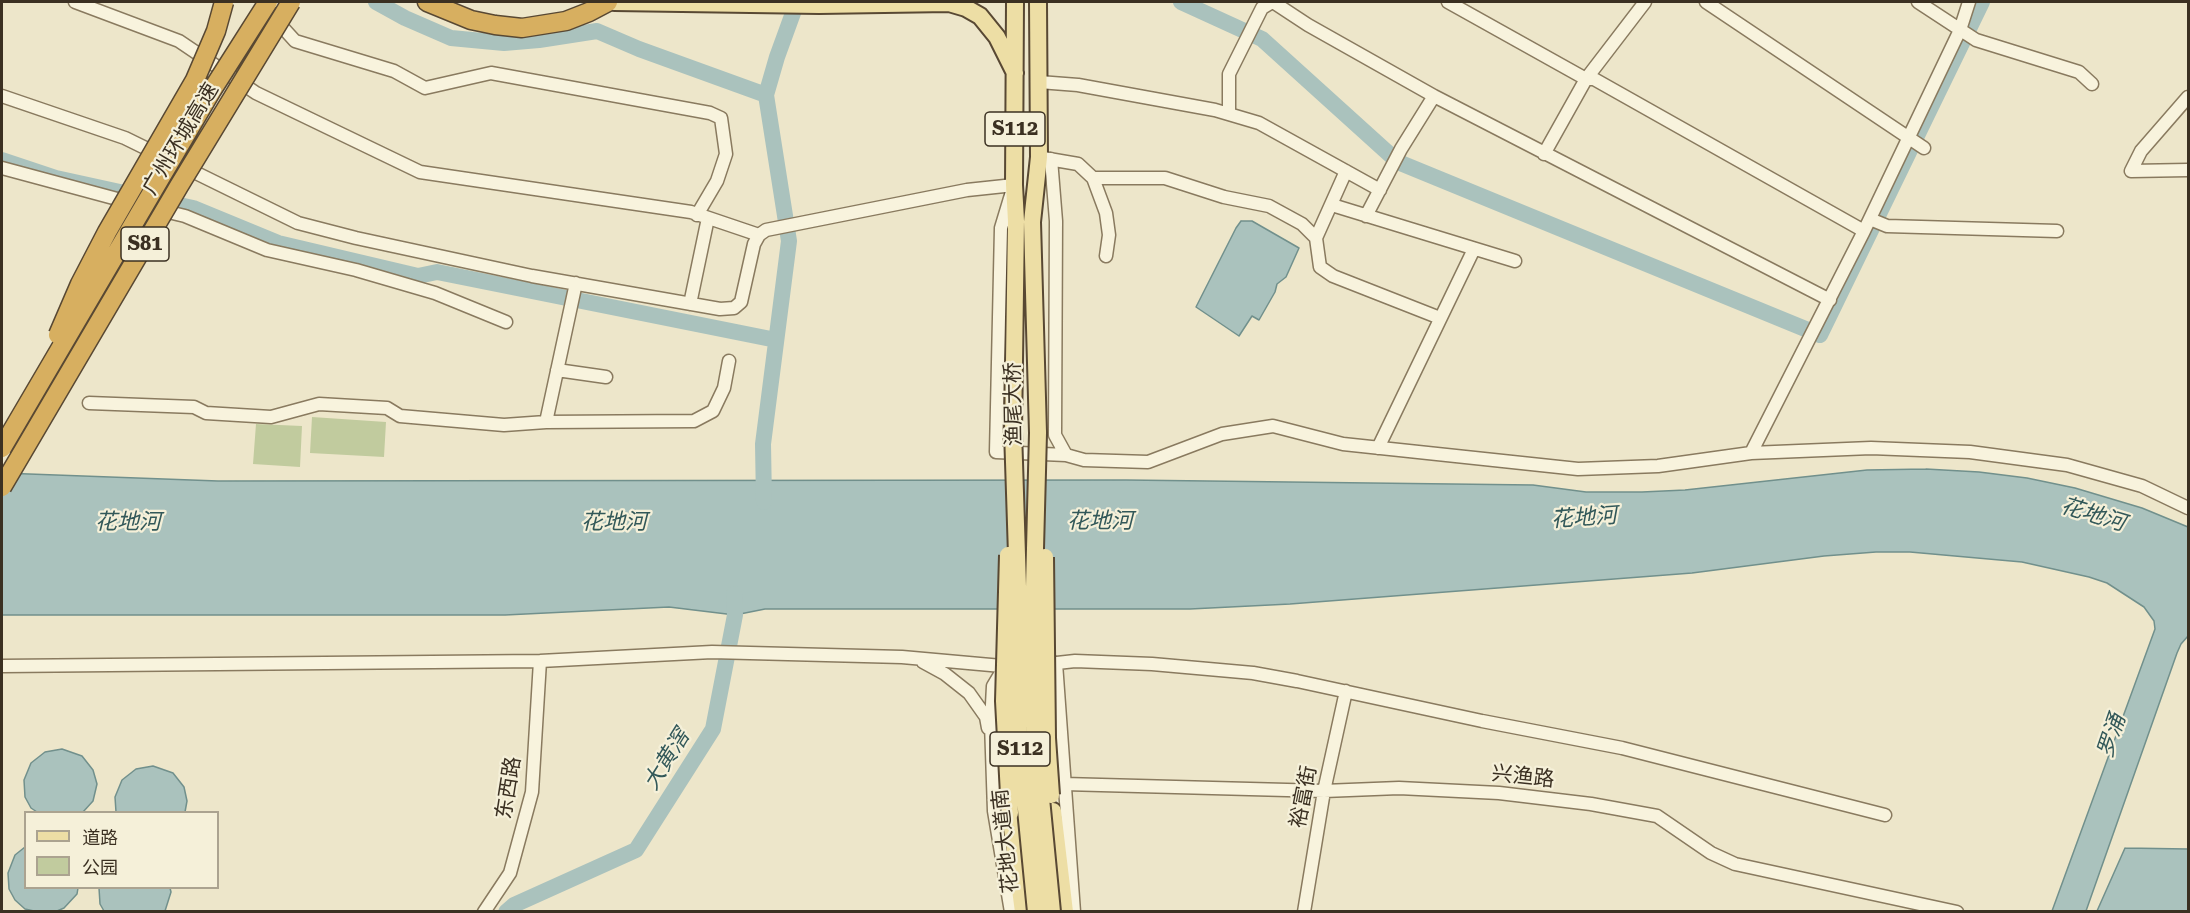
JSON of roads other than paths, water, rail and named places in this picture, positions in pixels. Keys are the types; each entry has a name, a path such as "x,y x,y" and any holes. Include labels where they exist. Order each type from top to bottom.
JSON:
{"highway":[{"path":"14,427 34,390 86,272 112,222 195,80 216,31 224,2"},
{"path":"224,72 261,2"},
{"name":"广州环城高速","path":"2,448 224,72 268,2"},
{"name":"广州环城高速","path":"2,487 270,34 292,2"},
{"path":"428,2 471,20 522,28 566,21 608,2"}],"main road":[{"path":"614,2 819,5 949,3 966,8 980,16 997,37 1015,73"},
{"path":"1015,2 1015,73"},
{"path":"1023,2 1026,11 1027,39 1039,78"},
{"name":"S112","path":"1026,586 1013,431 1024,221 1045,158 1039,78 1038,2"},
{"path":"1015,73 1022,66 1029,64 1039,78"},
{"name":"S112","path":"1015,73 1014,185 1024,221"},
{"name":"渔尾大桥","path":"1024,221 1038,433 1026,586"},
{"path":"1013,431 1004,674 1010,813 1023,912"},
{"path":"1038,433 1046,586 1048,747 1065,912"},
{"name":"花地大道南","path":"1026,586 1018,727 1036,912"},
{"name":"花地大道南","path":"1026,586 1034,726 1052,912"}],"street":[{"path":"75,2 179,41 256,93 420,172 702,216 763,233 967,190 1014,185 1001,228 996,452 1066,455 1084,460 1148,462 1222,434 1273,426 1343,444 1578,469 1658,466 1751,453 1871,448 1971,452 2067,465 2142,486 2188,507"},
{"path":"261,2 295,41 394,70 425,88 491,74 710,113 721,118 726,154 702,216 690,304"},
{"path":"1229,114 1229,74 1262,8 1273,2 1308,25 1434,96 1830,300"},
{"path":"1448,2 1586,79 1594,79 1864,231"},
{"path":"1544,154 1586,79 1645,2"},
{"path":"1706,2 1924,148"},
{"path":"1918,2 1976,40 2079,72 2092,84"},
{"path":"1751,453 1870,219 1960,30 1969,2"},
{"path":"1039,78 1229,114 1259,123 1380,190"},
{"path":"2,96 125,138 298,223 573,293 720,309 734,308 741,302 754,244 763,233"},
{"path":"1366,216 1401,148 1434,96"},
{"path":"2188,97 2141,151 2131,171 2188,170"},
{"path":"1066,455 1055,435 1056,221 1045,158 1078,164 1092,177 1106,213 1109,235 1106,256"},
{"path":"2,168 185,216 267,250 356,270 435,293 506,322"},
{"path":"1346,171 1316,238 1320,267 1333,276 1440,318"},
{"path":"1092,177 1165,178 1224,197 1269,206 1302,224 1316,238"},
{"path":"1332,205 1515,261"},
{"path":"1870,219 1887,226 2057,231"},
{"path":"1378,448 1474,249"},
{"path":"546,422 573,293"},
{"path":"89,402 194,407 206,413 271,417 319,404 387,408 400,416 504,425 546,422 694,421 713,411 724,388 729,361"},
{"path":"557,370 606,377"},
{"path":"2,666 540,661 712,652 764,652 902,657 1013,668 1056,663 1094,662 1216,669 1346,691 1482,722 1622,748 1885,815"},
{"path":"902,657 934,667 969,693 986,717 992,741"},
{"name":"东西路","path":"484,912 510,873 532,792 540,661"},
{"path":"1056,663 1074,912"},
{"name":"花地大道南","path":"1011,912 994,811 992,741 993,686 999,676 1013,668"},
{"name":"裕富街","path":"1304,912 1324,790 1346,691"},
{"name":"兴渔路","path":"1064,784 1324,790 1399,788 1499,793 1639,812 1663,819 1725,861 1957,912"}],"water":[{"path":"1241,221 1252,221 1299,248 1286,277 1277,284 1259,320 1252,316 1239,336 1196,307"},
{"name":"花地河","path":"1926,469 2027,478 2075,488 2142,508 2188,527 2188,636 2177,653 2086,911 2052,911 2155,629 2154,621 2144,607 2107,583 2022,562 1910,552 1876,552 1824,556 1692,573 1290,604 1190,609 765,609 735,615 669,607 505,615 2,615 2,473 218,481 1126,480 1533,485 1586,492 1642,492 1685,490 1867,470"},
{"path":"62,749 82,756 93,770 97,784 93,801 84,811 36,811 31,808 25,797 24,780 31,763 45,752"},
{"path":"153,766 173,773 184,787 187,801 185,811 116,811 115,797 122,780 136,769"},
{"path":"24,848 24,889 78,889 77,894 64,908 57,911 25,909 15,900 9,889 8,873 15,855"},
{"path":"2125,848 2188,849 2188,911 2097,911"},
{"path":"99,889 170,889 171,892 165,911 104,911 100,904"}],"waterway":[{"path":"376,2 405,18 451,38 504,43 597,31 639,49 766,95"},
{"path":"764,502 763,444 789,241 766,95 797,2"},
{"path":"1181,2 1262,39 1398,162 1820,335 1982,2"},
{"path":"2,160 56,178 193,208 278,243 418,276 437,272 776,340"},
{"name":"大黄滘","path":"506,912 514,905 636,850 713,729 735,615 734,594"}],"water label":[{"name":"罗涌","path":"2112,736"}]}
